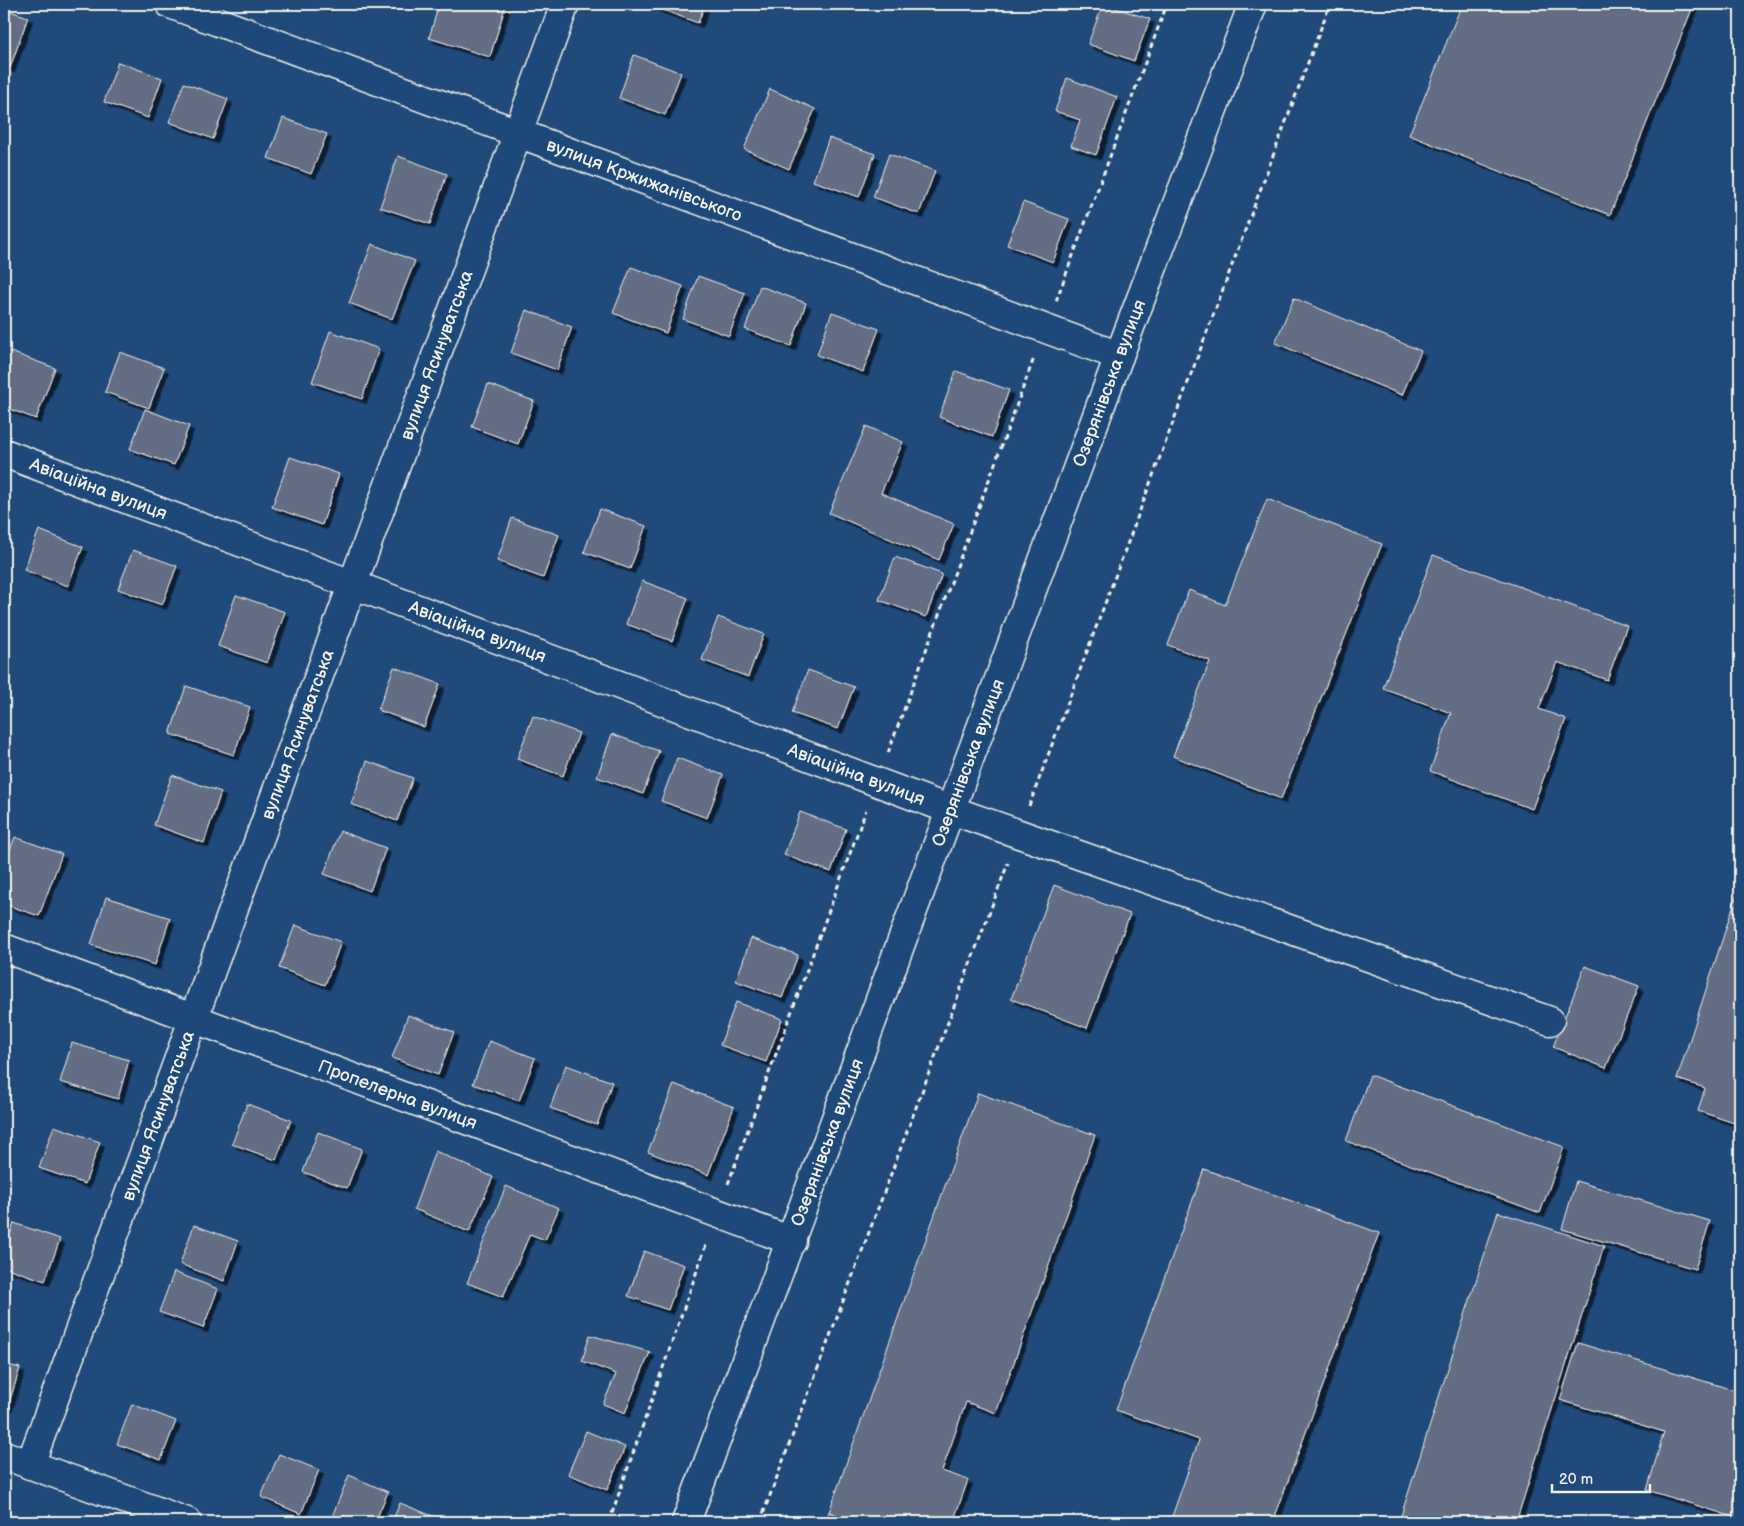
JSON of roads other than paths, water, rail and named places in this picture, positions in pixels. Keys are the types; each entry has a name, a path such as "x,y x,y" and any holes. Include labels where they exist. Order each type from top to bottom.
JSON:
{"street":[{"name":"вулиця Кржижанівського","path":"170,4 1119,356"},
{"name":"вулиця Ясинуватська","path":"30,1465 565,4"},
{"name":"Озерянівська вулиця","path":"686,1522 792,1241 1119,356 1253,4"},
{"name":"Авіаційна вулиця","path":"4,453 951,810 1550,1021"},
{"name":"Пропелерна вулиця","path":"4,948 792,1241"},
{"path":"4,1456 187,1522"}]}
